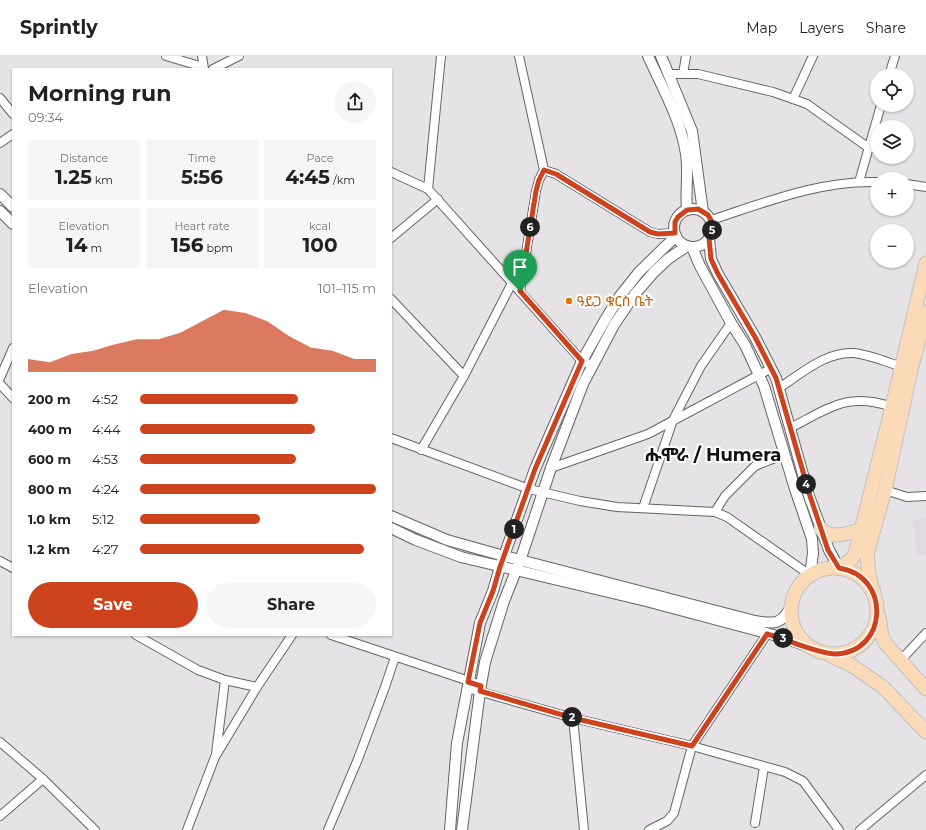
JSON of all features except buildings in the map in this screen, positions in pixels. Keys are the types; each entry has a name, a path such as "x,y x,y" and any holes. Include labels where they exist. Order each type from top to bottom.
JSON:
{"main road":[{"path":"926,263 885,490 867,554 869,575 876,602 882,636 891,651 926,688"},
{"path":"839,568 852,559 861,530 892,407 925,320"},
{"path":"821,528 827,534 841,536 861,530"},
{"path":"816,650 829,654 840,654 853,650 861,645 871,634 875,626 876,602 868,584 861,577 852,572 839,568 827,569 810,575 798,589 791,606 792,619 795,629 801,638 816,650 851,665 884,687 926,732"}],"street":[{"path":"166,56 203,68 202,56"},
{"path":"215,68 239,56"},
{"path":"428,189 441,56"},
{"path":"519,56 544,170 536,191 520,291"},
{"path":"648,56 676,117 684,146 688,166 687,210"},
{"path":"661,56 692,131 703,212"},
{"path":"683,74 686,56"},
{"path":"793,99 813,56"},
{"path":"891,68 895,56"},
{"path":"669,74 698,74 773,92 807,104 869,148"},
{"path":"0,98 12,113"},
{"path":"859,182 879,112"},
{"path":"0,143 12,135"},
{"path":"392,438 529,489 543,491 580,501 618,507 715,512 727,517 810,575 813,553 812,540 764,386 745,345 731,323 689,246 675,235 650,232 556,174 544,170"},
{"path":"392,172 428,189 582,361 592,365"},
{"path":"711,220 799,192 859,182 870,182"},
{"path":"914,185 926,188"},
{"path":"0,194 12,206"},
{"path":"392,237 438,199"},
{"path":"450,830 457,743 480,623 554,424 582,361 620,296 675,235 675,222 678,217 687,210 698,209 711,220 712,229 709,238 705,243 689,246 668,259 635,294 614,325 592,365 551,468 485,662 480,688 462,830"},
{"path":"0,211 12,223"},
{"path":"709,238 711,259 713,264 755,337 770,369 776,378 806,486 828,550 839,568"},
{"path":"421,450 464,376 512,283"},
{"path":"392,300 464,376"},
{"path":"643,508 673,420 701,366 731,323"},
{"path":"0,378 12,350"},
{"path":"779,388 824,360 843,353 865,356 906,369"},
{"path":"551,468 648,434 770,369"},
{"path":"0,384 12,397"},
{"path":"790,428 839,404 849,401 870,401 892,407"},
{"path":"715,512 725,496 754,466 784,454"},
{"path":"885,490 907,496 926,496"},
{"path":"392,516 447,540 647,597 816,650"},
{"path":"392,528 416,540 461,557 515,571 647,597 755,621 772,623 781,620 786,616 791,606"},
{"path":"0,561 12,567"},
{"path":"900,661 926,632"},
{"path":"650,830 667,821 674,813 692,746 767,634"},
{"path":"138,636 190,666 225,680 257,687"},
{"path":"187,830 215,757 257,687 291,636"},
{"path":"334,636 395,656 467,685 573,718 692,746 784,772 802,781 839,830"},
{"path":"328,830 358,759 384,691 395,656"},
{"path":"215,757 225,680"},
{"path":"573,718 584,830"},
{"path":"0,742 43,779 94,830"},
{"path":"755,823 764,766"},
{"path":"860,830 926,775"},
{"path":"0,816 43,779"}],"shaded area":[{"path":"926,518 926,554 917,555 913,520"}],"place":[{"name":"ዓይጋ ቁርስ ቤት","path":"569,301"}],"district":[{"name":"ሑሞራ / Humera","path":"713,455"}],"route":[{"path":"544,170 556,174 650,232 658,234 675,233 674,227 678,217 682,212 692,208 698,209 708,215 712,224 709,238 711,259 718,274 755,337 770,369 776,378 805,480 828,550 839,568 857,574 861,577 868,584 875,597 878,611 875,626 865,642 853,650 840,654 829,654 785,638 767,634 692,746 573,718 480,691 481,686 468,682 480,623 493,591 535,469 582,361 520,291 536,191 544,170"}]}
